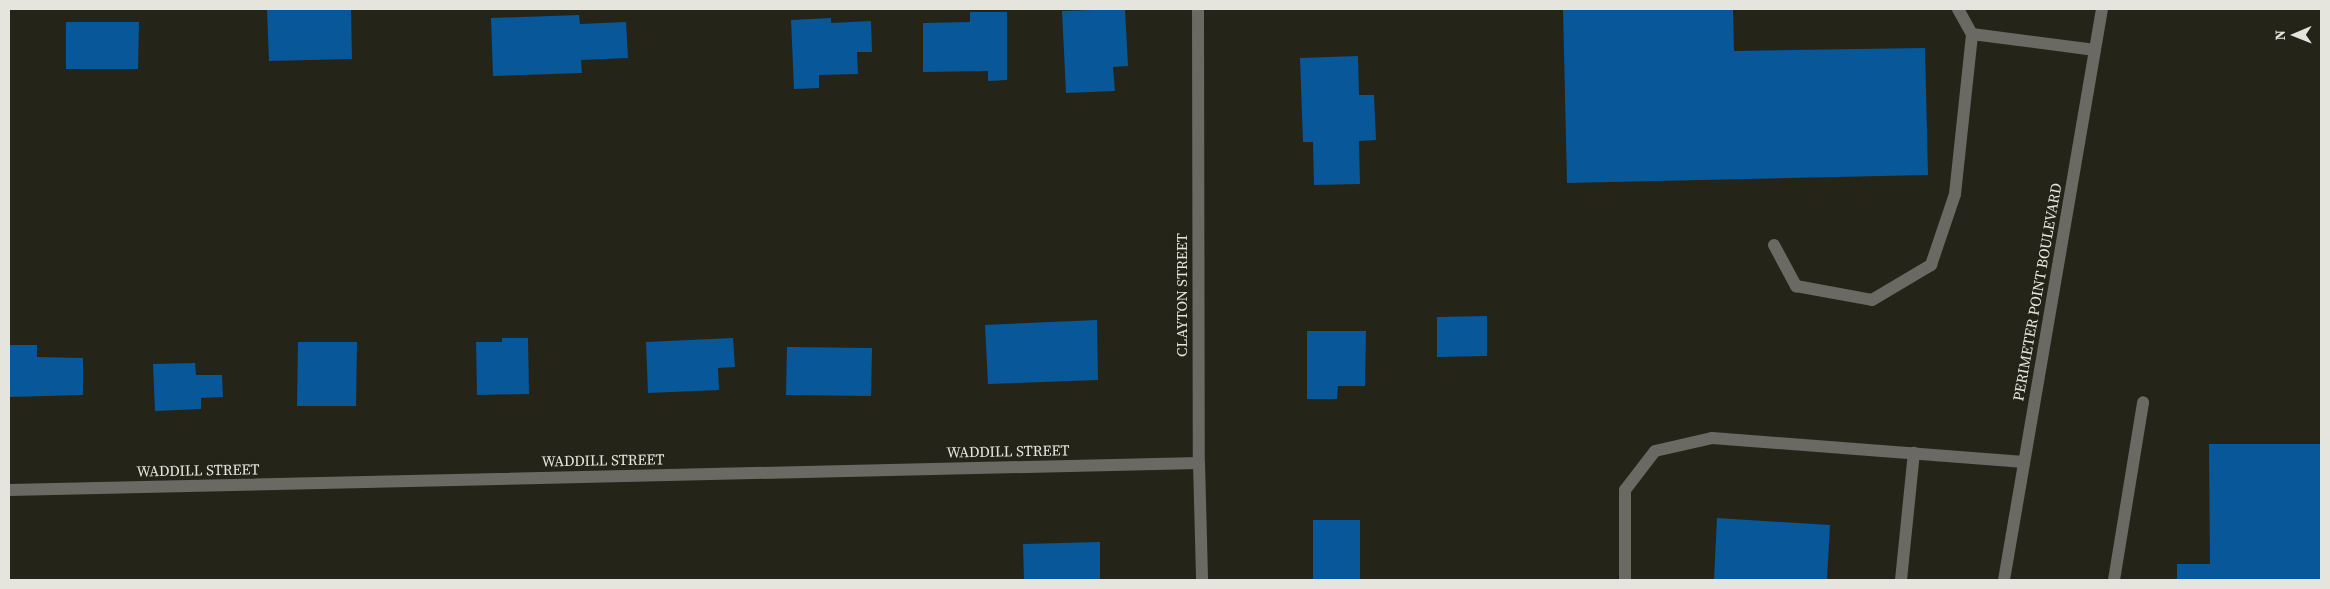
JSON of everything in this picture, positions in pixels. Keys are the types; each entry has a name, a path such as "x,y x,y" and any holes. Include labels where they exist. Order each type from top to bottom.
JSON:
{"street":[{"name":"CLAYTON STREET","path":"1198,9 1198,462 1202,580"},
{"path":"1774,245 1796,286 1872,300 1931,265 1955,194 1972,34 1958,9"},
{"name":"PERIMETER POINT BOULEVARD","path":"2004,580 2102,9"},
{"path":"1972,34 2094,50"},
{"path":"2114,580 2143,402"},
{"path":"1625,580 1625,490 1655,451 1712,438 2024,462"},
{"path":"1901,580 1914,454"},
{"name":"WADDILL STREET","path":"9,490 1198,462"}],"building":[{"path":"267,9 351,9 352,59 269,61"},
{"path":"1125,9 1128,66 1113,67 1115,91 1066,93 1062,11"},
{"path":"1563,9 1733,9 1734,51 1925,48 1928,175 1567,183"},
{"path":"970,12 1007,12 1007,80 988,81 988,71 923,72 923,23 970,22"},
{"path":"579,15 580,24 626,22 628,58 581,60 582,73 493,76 491,18"},
{"path":"831,18 831,23 871,21 872,52 857,52 858,74 819,75 819,88 794,89 791,20"},
{"path":"66,22 139,22 138,69 66,69"},
{"path":"1358,56 1359,95 1374,95 1376,140 1359,141 1360,184 1314,185 1313,142 1303,142 1300,58"},
{"path":"1487,316 1487,356 1437,357 1437,317"},
{"path":"1097,320 1098,380 988,384 985,325"},
{"path":"1307,331 1366,331 1365,386 1338,386 1337,399 1307,399"},
{"path":"502,338 528,338 529,394 477,395 476,342 502,342"},
{"path":"733,338 735,367 718,368 719,390 648,393 646,342"},
{"path":"298,342 357,342 356,406 297,406"},
{"path":"9,345 37,345 37,357 83,358 83,395 9,397"},
{"path":"787,347 872,348 871,396 786,395"},
{"path":"195,363 196,375 222,375 223,397 201,398 201,409 155,411 153,364"},
{"path":"2209,444 2321,444 2321,580 2177,580 2177,564 2210,564"},
{"path":"1717,518 1830,525 1827,580 1714,580"},
{"path":"1313,520 1360,520 1360,580 1313,580"},
{"path":"1100,542 1100,580 1024,580 1023,544"}]}
